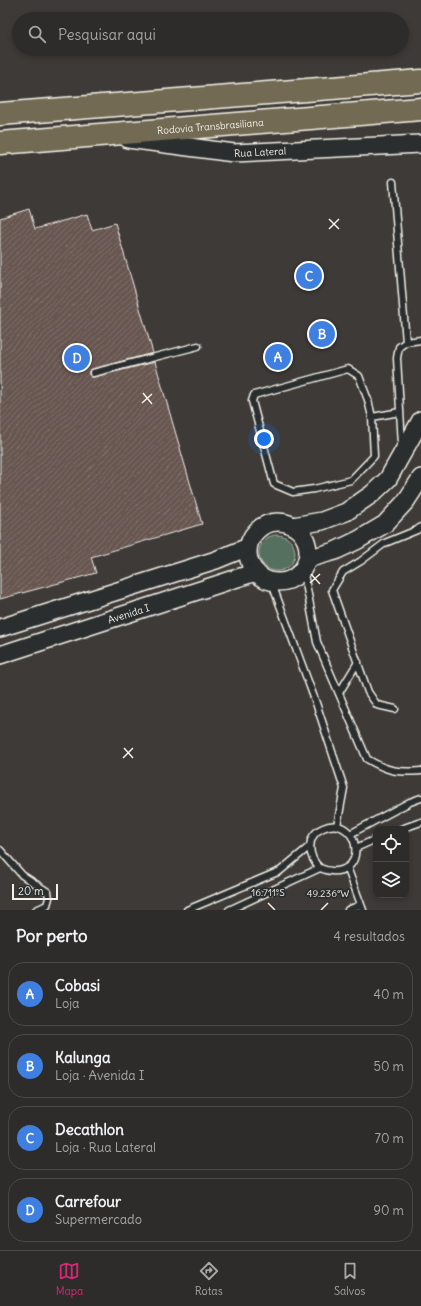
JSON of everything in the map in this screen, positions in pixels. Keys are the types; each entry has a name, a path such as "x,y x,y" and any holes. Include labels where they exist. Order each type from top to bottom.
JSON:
{"highway":[{"path":"0,114 421,81"},
{"name":"Rodovia Transbrasiliana","path":"0,143 421,109"}],"street":[{"path":"360,86 421,76"},
{"name":"Rua Lateral","path":"100,135 234,154 421,144"},
{"path":"293,526 322,521 346,512 372,494 388,479 421,420"},
{"path":"305,564 358,540 385,524 406,501 421,478"},
{"path":"274,522 293,526 300,532 305,540 308,550 305,564 297,575 289,580 280,582 263,578 256,572 248,556 248,547 252,538 257,530 274,522"},
{"path":"0,628 216,560 248,547"},
{"name":"Avenida I","path":"0,655 256,572"}],"lane":[{"path":"393,182 406,342"},
{"path":"402,455 397,358 399,347 406,342 421,340"},
{"path":"93,373 198,346"},
{"path":"348,369 359,376 368,400 372,417 374,456 351,480 314,489 293,492 274,484 252,401 254,394 348,369"},
{"path":"372,417 400,412"},
{"path":"395,709 377,705 368,692 332,590 343,572 361,562 385,543 421,527"},
{"path":"305,564 317,642 367,759 388,770 401,772 421,772"},
{"path":"271,581 316,703 344,788 337,826"},
{"path":"339,693 358,662"},
{"path":"350,834 410,802 421,798"},
{"path":"409,826 421,822"},
{"path":"337,826 350,834 354,840 356,848 354,858 348,867 341,871 334,872 320,868 314,863 310,846 312,839 317,832 323,828 337,826"},
{"path":"356,848 373,840"},
{"path":"187,910 280,871 310,846"},
{"path":"0,850 22,875 48,892 49,898 47,905 36,910"},
{"path":"348,867 362,908 348,910"},
{"path":"229,910 320,868"}],"green space":[{"path":"274,535 280,535 290,540 295,553 290,566 280,571 274,571 264,566 259,556 259,550 264,540"}],"building":[{"path":"29,209 35,229 87,214 92,230 115,223 153,353 92,369 89,371 89,374 91,377 94,377 155,362 202,524 91,557 96,573 0,599 0,218"}],"place":[{"name":"Decathlon","path":"309,276"},
{"name":"Kalunga","path":"322,334"},
{"name":"Cobasi","path":"278,357"},
{"name":"Carrefour","path":"77,358"}]}
